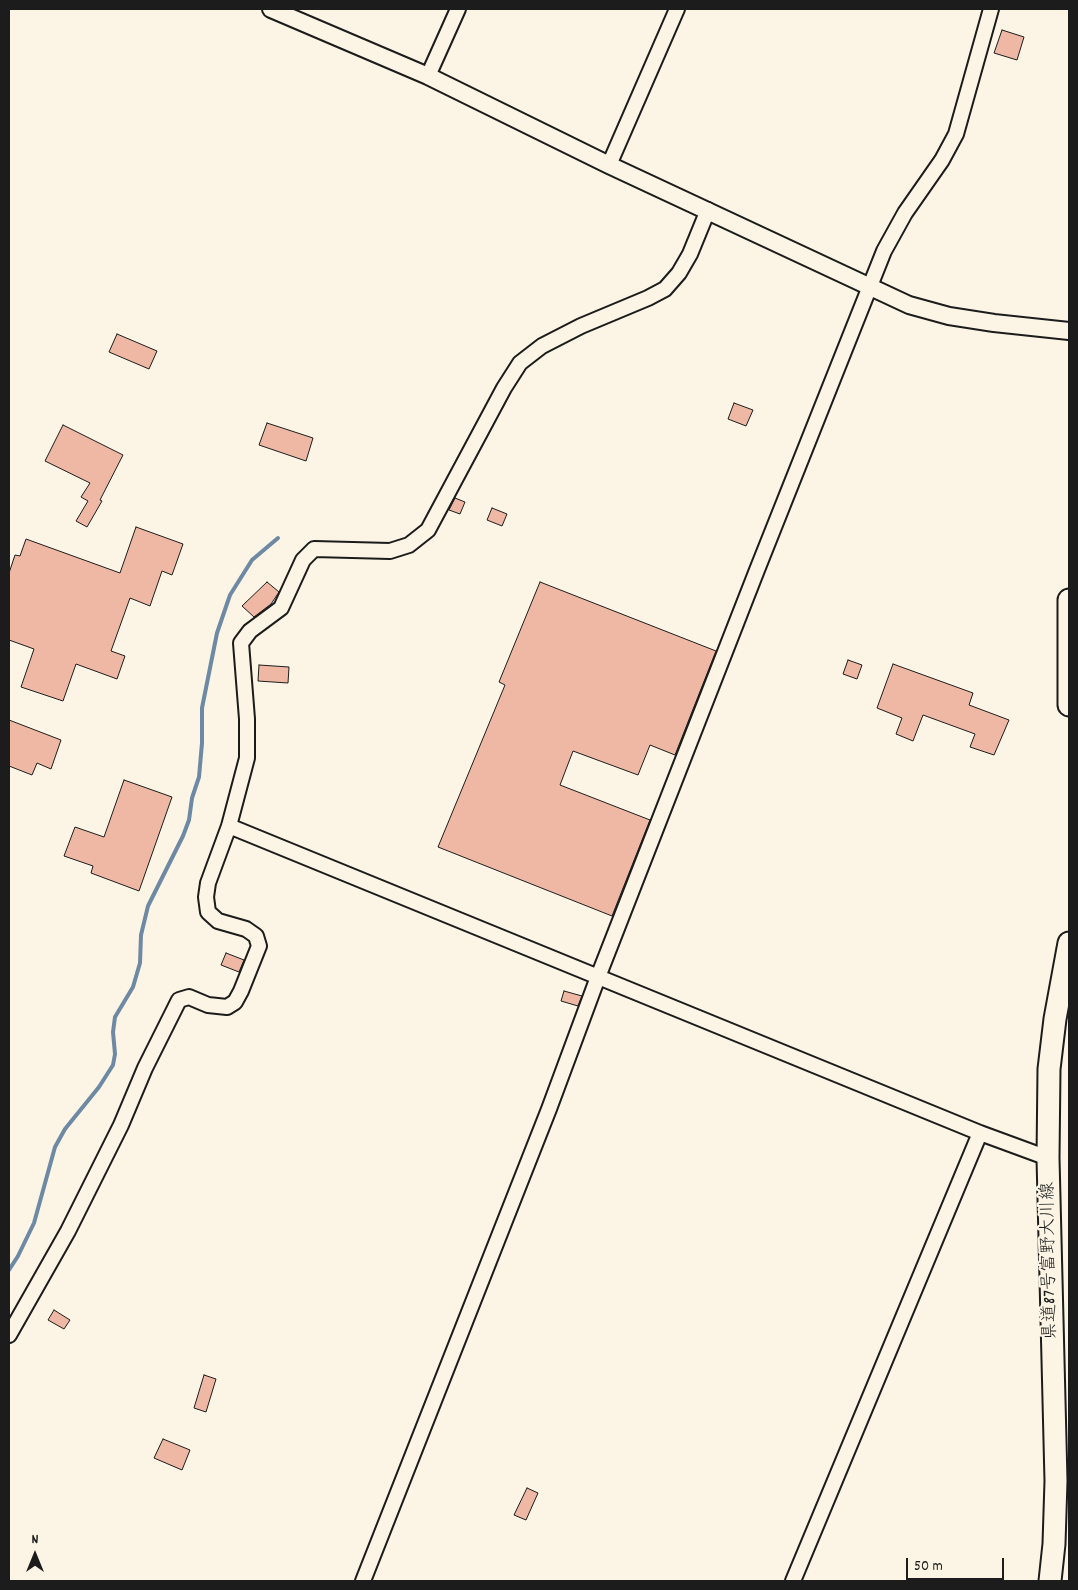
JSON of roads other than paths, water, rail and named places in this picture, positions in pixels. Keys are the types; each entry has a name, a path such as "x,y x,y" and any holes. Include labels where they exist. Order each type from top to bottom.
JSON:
{"main road":[{"path":"1069,600 1069,705"},
{"name":"県道87号富野大川線","path":"1050,1581 1054,1544 1056,1480 1048,1158 1049,1069 1055,1019 1069,943"}],"street":[{"path":"271,9 428,76 609,165 909,305 949,316 1069,331"},
{"path":"428,76 458,9"},
{"path":"609,165 677,9"},
{"path":"363,1581 549,1109 598,977 757,570 884,251 905,213 942,160 956,134 990,9"},
{"path":"9,1335 68,1231 121,1125 179,1000 189,998 208,1006 227,1007 235,1002 259,946 256,936 246,929 218,921 208,912 206,897 208,883 229,826 247,758 247,719 241,643 250,631 281,608 303,560 314,549 390,551 409,545 428,530 504,388 520,364 542,346 665,289 679,273 690,254 708,210"},
{"path":"229,826 980,1133 1048,1158"},
{"path":"793,1581 980,1133"}],"waterway":[{"path":"9,1270 34,1223 55,1147 65,1129 99,1087 113,1065 115,1054 113,1032 115,1017 133,987 140,963 141,935 148,906 189,820 192,798 199,777 202,743 202,708 217,633 230,595 252,560 278,538"}]}
